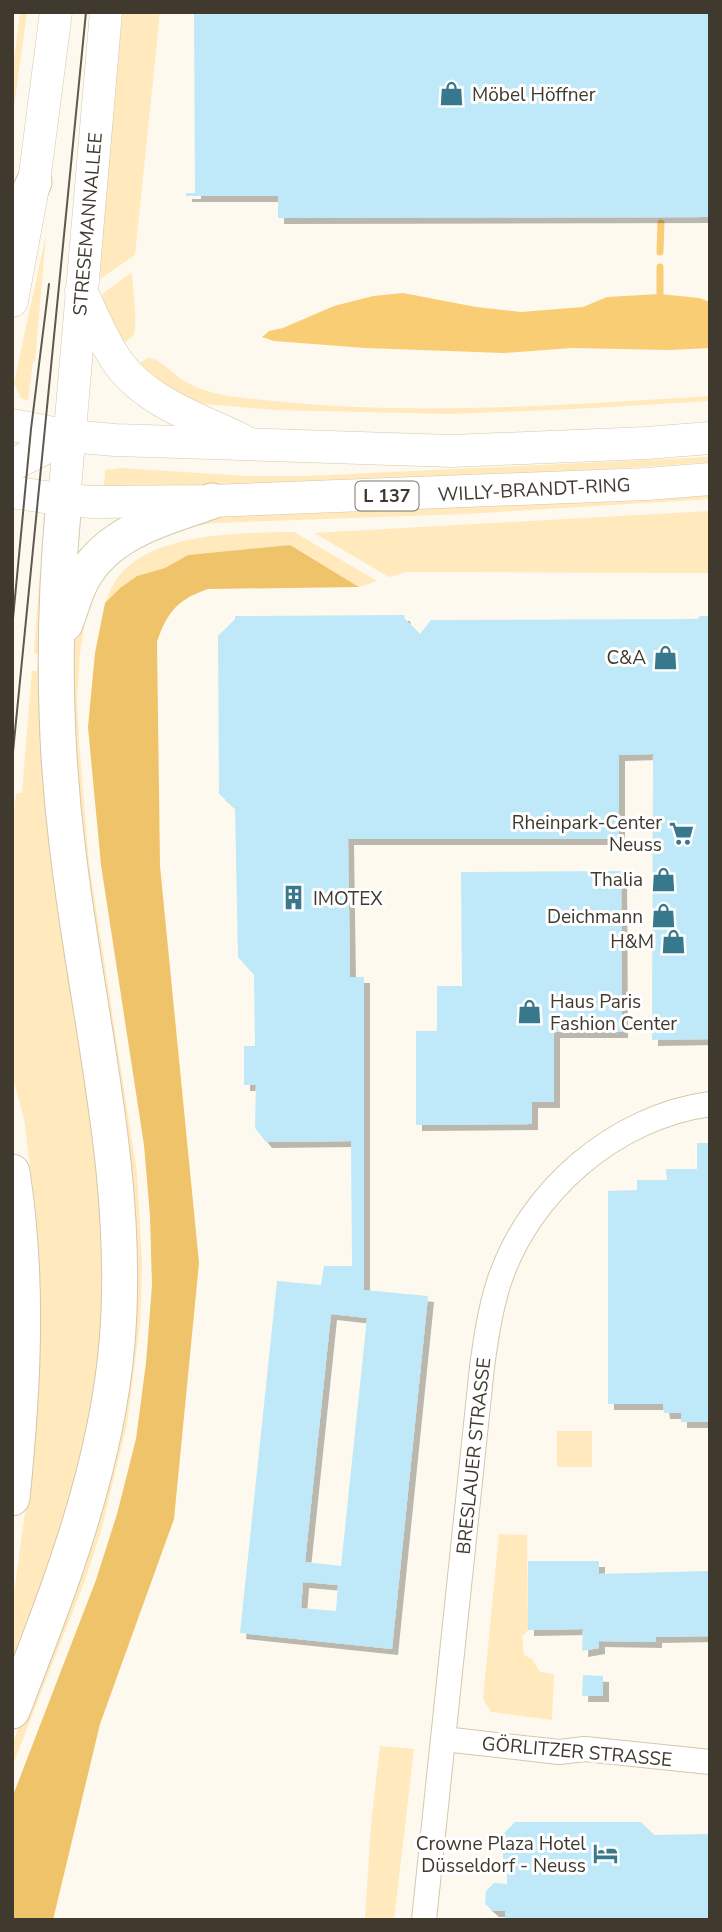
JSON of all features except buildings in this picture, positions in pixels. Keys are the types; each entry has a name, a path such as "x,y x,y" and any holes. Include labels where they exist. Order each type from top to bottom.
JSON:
{"highway":[{"path":"12,232 34,182"},
{"path":"12,1711 64,1575 105,1426 117,1344 120,1265 116,1175 68,852 57,734 55,654 26,479"},
{"path":"55,654 79,585 98,556 118,538 212,501"},
{"path":"12,1172 20,1242 23,1315 19,1424 12,1498"}],"main road":[{"path":"12,301 34,182 56,12"},
{"name":"STRESEMANNALLEE","path":"26,479 69,436 106,12"},
{"path":"81,291 106,344 119,364 136,382 160,399 255,446"},
{"path":"12,425 69,436 115,440 452,452 710,438"},
{"path":"26,479 69,436"},
{"name":"WILLY-BRANDT-RING","path":"26,479 212,501 647,484 710,479"}],"street":[{"name":"BRESLAUER STRASSE","path":"424,1920 486,1338 499,1280 531,1219 576,1167 608,1141 638,1125 671,1113 710,1104"},
{"name":"GÖRLITZER STRASSE","path":"444,1739 559,1752 585,1749 710,1762"}],"shaded area":[{"path":"20,12 27,12 12,121 12,77"},
{"path":"122,12 160,12 135,255 100,279 100,227"},
{"path":"46,235 35,361 28,401 21,398 14,383"},
{"path":"132,272 135,332 118,346 106,316 102,294"},
{"path":"403,293 476,307 521,312 583,307 607,297 660,294 699,298 710,302 710,348 572,348 504,353 365,348 274,341 262,337 269,331 283,328 334,306 373,296"},
{"path":"147,358 162,364 186,382 218,394 328,405 383,408 492,407 710,396 710,401 451,414 274,410 204,404 184,397 135,367"},
{"path":"710,457 710,462 483,476 104,487 105,470 120,468 247,476 306,476"},
{"path":"710,493 710,499 464,514 212,523 178,530 201,517"},
{"path":"710,511 710,573 407,572 389,577 314,533"},
{"path":"294,532 377,581 359,587 290,545 188,555 165,568 137,576 105,603 120,575 135,561 155,550 201,538"},
{"path":"290,545 359,587 208,589 189,597 175,608 165,622 157,642 160,866 199,1263 174,1519 100,1724 53,1920 12,1920 12,1798 96,1580 117,1514 136,1439 152,1285 144,1145 101,865 88,727 95,653 105,603 137,576 165,568 188,555"},
{"path":"40,570 40,656 100,1156 104,1316 97,1388 81,1467 61,1535 12,1665 12,1607 32,1462 39,1322 36,1213 24,1119 12,1074 12,830 16,793 22,793 32,671 37,671 38,654 34,653"},
{"path":"87,608 77,700 79,741 89,863 137,1173 142,1265 140,1323 127,1424 101,1531 85,1580 12,1767 12,1745 41,1670 116,1444 97,954 72,743 74,647 78,616"},
{"path":"557,1431 592,1431 592,1467 557,1467"},
{"path":"499,1534 527,1535 528,1630 522,1637 524,1655 532,1659 540,1672 554,1674 552,1720 491,1712 483,1699"},
{"path":"380,1746 414,1749 394,1920 365,1918 371,1825"}],"waterway":[{"path":"660,252 661,223"},
{"path":"660,267 660,294"}],"tram line":[{"path":"12,762 86,12"},
{"path":"12,629 31,429 49,284"}],"place":[{"name":"Möbel Höffner","path":"452,94"},
{"name":"C&A","path":"666,657"},
{"name":"Rheinpark-Center Neuss","path":"682,833"},
{"name":"Thalia","path":"663,879"},
{"name":"IMOTEX","path":"293,898"},
{"name":"Deichmann","path":"663,916"},
{"name":"H&M","path":"674,941"},
{"name":"Haus Paris Fashion Center","path":"530,1012"},
{"name":"Crowne Plaza Hotel Düsseldorf - Neuss","path":"606,1854"}]}
